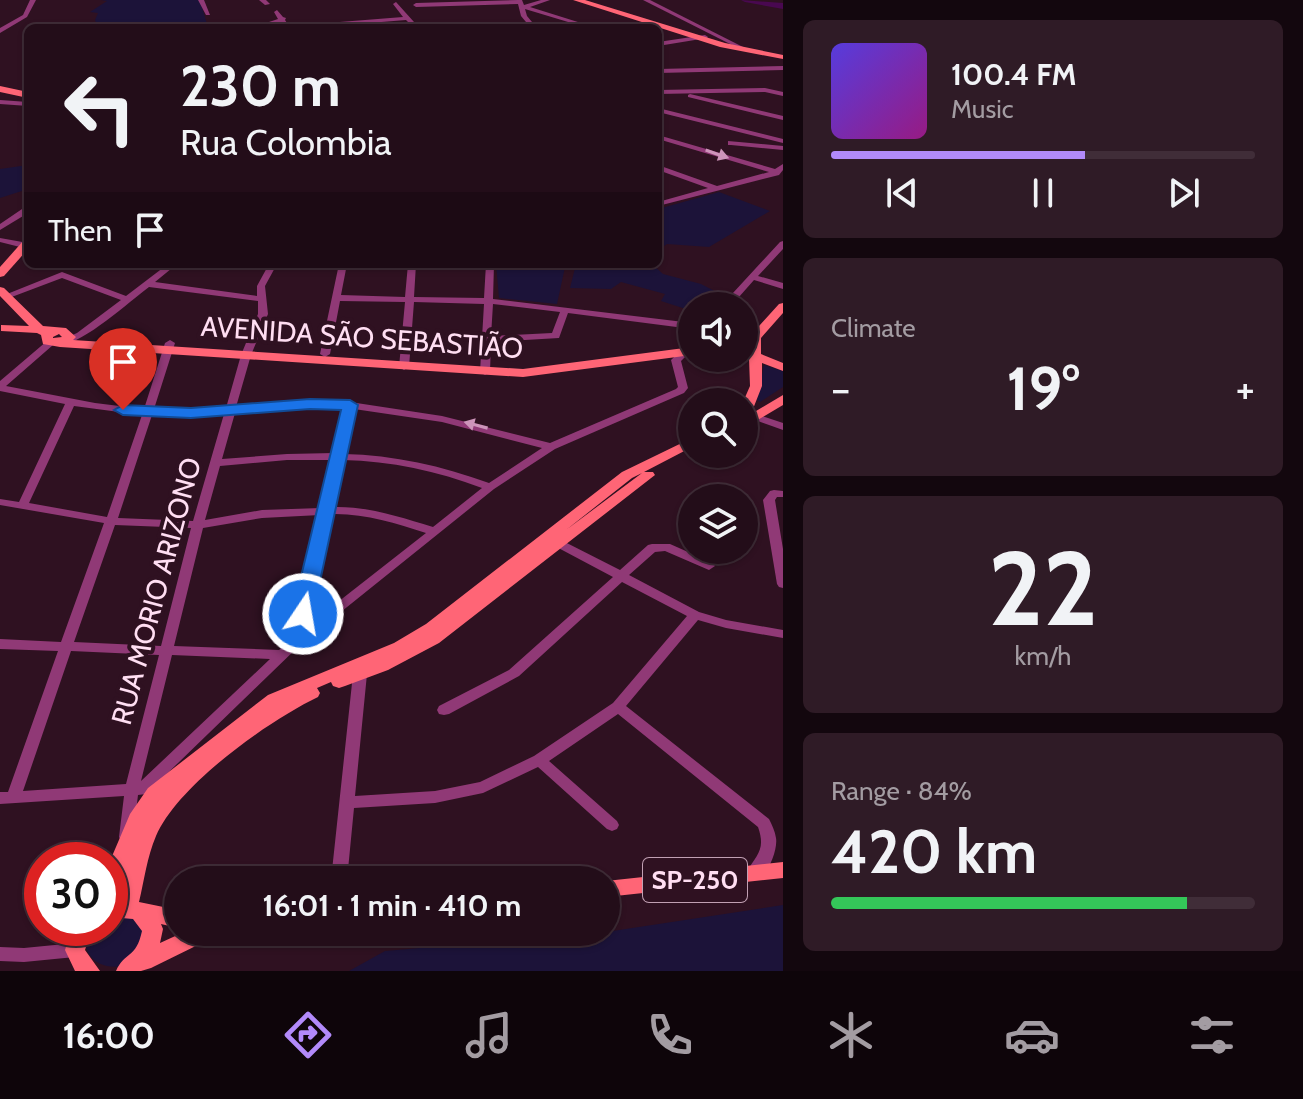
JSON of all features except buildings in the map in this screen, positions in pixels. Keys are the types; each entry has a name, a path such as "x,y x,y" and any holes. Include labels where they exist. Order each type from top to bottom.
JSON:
{"main road":[{"path":"577,0 660,24"},
{"path":"585,0 617,11"},
{"path":"662,25 781,57"},
{"path":"722,42 781,57"},
{"path":"0,89 24,94"},
{"path":"0,274 24,248"},
{"path":"3,293 58,337"},
{"path":"758,330 783,306"},
{"path":"23,312 58,337"},
{"name":"AVENIDA SÃO SEBASTIÃO","path":"58,337 404,364 523,370 678,350"},
{"name":"AVENIDA SÃO SEBASTIÃO","path":"58,337 125,342"},
{"name":"AVENIDA SÃO SEBASTIÃO","path":"247,352 325,354 358,360"},
{"path":"758,357 783,367"},
{"path":"758,413 783,399"},
{"path":"146,796 220,755 289,703 433,639 632,478 678,450"},
{"path":"632,478 678,458"},
{"path":"125,842 146,796 164,776 274,699 358,670"},
{"path":"128,902 149,830 146,796"},
{"name":"SP-250","path":"620,887 783,870"},
{"path":"128,909 164,916"},
{"path":"128,910 148,918 153,941 133,967"},
{"path":"133,967 176,946"}],"street":[{"path":"0,31 25,16 33,0"},
{"path":"201,0 208,14"},
{"path":"416,5 547,0"},
{"path":"646,0 722,42"},
{"path":"521,3 532,24"},
{"path":"521,3 582,24"},
{"path":"396,4 410,24"},
{"path":"277,12 286,24"},
{"path":"335,24 407,18"},
{"path":"267,24 284,19"},
{"path":"662,43 702,37"},
{"path":"662,71 783,68"},
{"path":"724,104 741,91"},
{"path":"662,92 783,94"},
{"path":"674,92 783,118"},
{"path":"0,102 24,104"},
{"path":"662,111 783,141"},
{"path":"662,138 781,171"},
{"path":"731,143 783,148"},
{"path":"662,169 717,190"},
{"path":"662,204 781,171"},
{"path":"662,197 676,202"},
{"path":"0,228 24,212"},
{"path":"0,240 24,244"},
{"path":"739,292 783,244"},
{"path":"0,387 58,337 127,299 168,268"},
{"name":"RUA MORIO ARIZONO","path":"146,796 166,649 229,411 247,352 263,314 261,286 271,268"},
{"path":"325,354 342,268"},
{"path":"404,364 412,268"},
{"path":"485,369 490,268"},
{"path":"3,293 62,275 127,299"},
{"path":"752,277 783,286"},
{"path":"148,284 263,299"},
{"path":"337,298 490,301 678,324"},
{"path":"487,339 556,336 565,310"},
{"path":"146,796 7,797 112,521 169,346"},
{"path":"164,776 297,641 433,531 490,487 551,447 674,396 683,388 679,372"},
{"path":"0,387 70,404 147,413 229,411 310,404 350,405 450,418 551,447"},
{"path":"23,504 70,404"},
{"path":"297,641 350,405"},
{"path":"758,421 783,427"},
{"path":"217,463 341,454 419,465 490,487"},
{"path":"783,494 774,493 769,500 783,584"},
{"path":"0,502 112,521 198,525 325,509 367,512 433,531"},
{"path":"554,540 695,615 783,634"},
{"path":"444,710 514,673 620,576 658,546 709,566"},
{"path":"348,802 435,797 483,787 539,760 618,707 695,615"},
{"path":"0,644 283,655"},
{"path":"341,866 358,670"},
{"path":"618,707 764,823 770,848 767,859 754,873"},
{"path":"539,760 612,825"},
{"path":"0,954 80,962"}],"shaded area":[{"path":"101,0 200,0 207,24 96,24 98,13 90,12 107,1"},
{"path":"24,166 24,190 0,198 0,169"},
{"path":"719,192 770,211 709,247 667,244 662,247 662,208"},
{"path":"496,268 565,268 557,304 499,298"},
{"path":"575,268 656,268 663,274 701,284 716,292 678,292 678,306 661,301 665,294 621,282 611,289 570,288"},
{"path":"764,365 783,371 783,387 760,402 758,395"},
{"path":"783,905 783,971 349,971 385,951 443,946 620,946 620,930"},
{"path":"128,915 143,927 145,941 123,966 104,965 87,951 86,946 128,946"}],"waterway":[{"path":"745,0 783,6"}],"route":[{"path":"123,410 191,413 310,404 350,405 303,614"}]}
